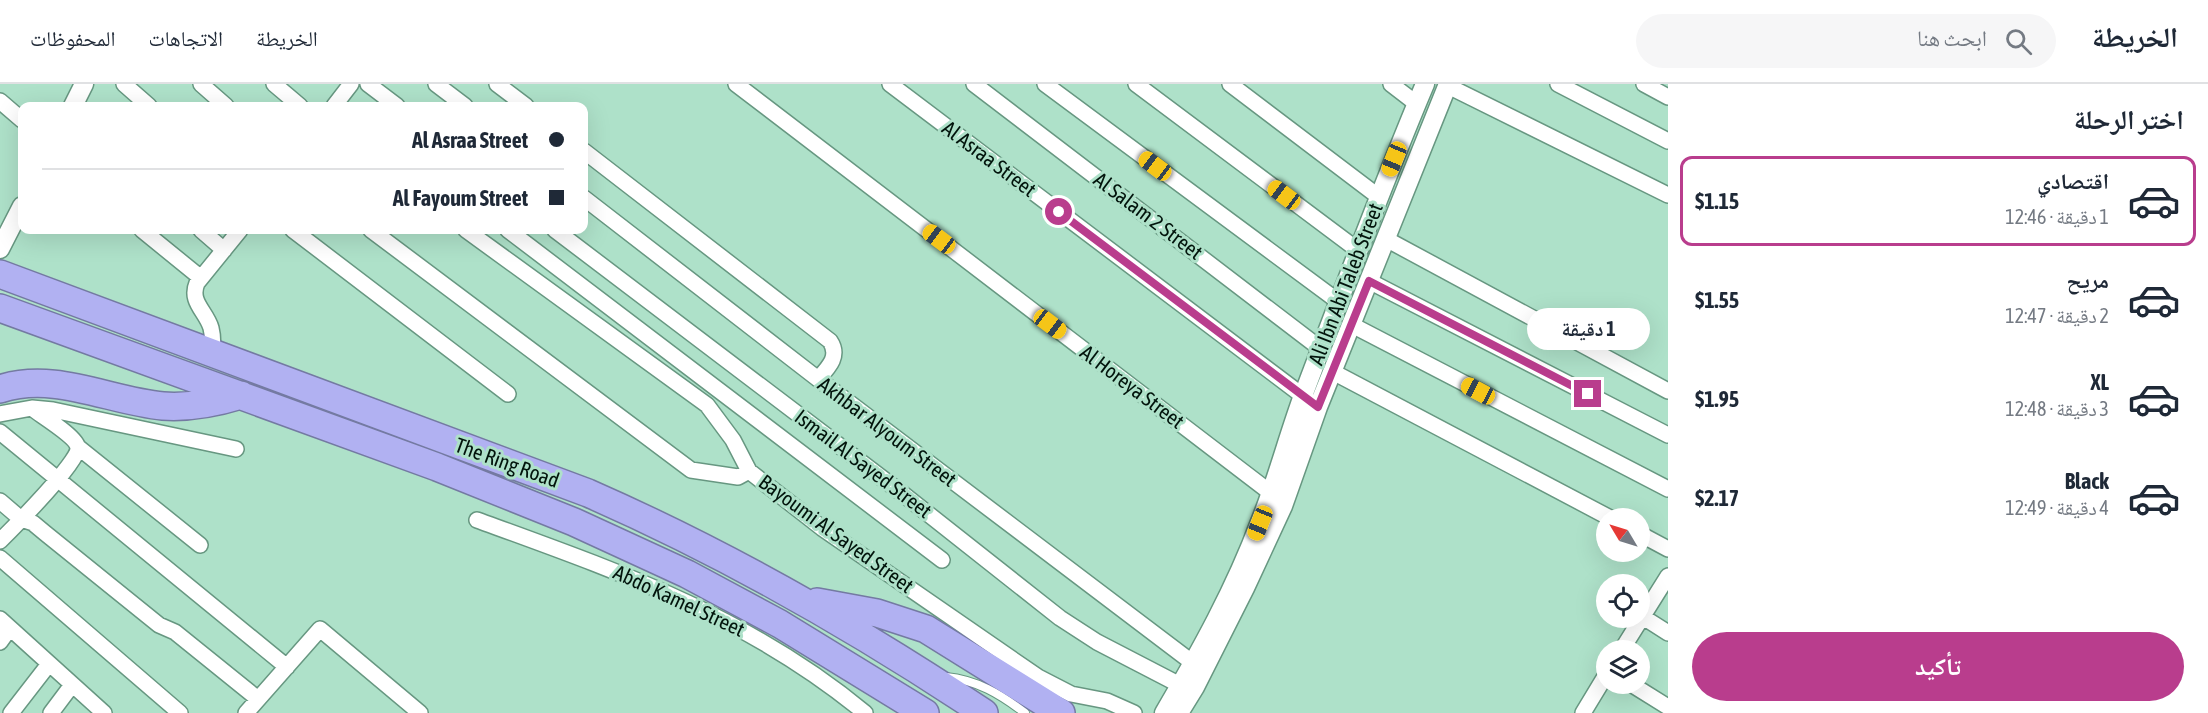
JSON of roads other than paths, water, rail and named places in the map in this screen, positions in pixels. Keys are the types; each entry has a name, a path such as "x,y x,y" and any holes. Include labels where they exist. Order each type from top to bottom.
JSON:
{"highway":[{"name":"The Ring Road","path":"9,277 588,493 677,533 798,598 926,675 984,713"},
{"name":"The Ring Road","path":"0,308 437,467 574,522 687,574 780,624 925,713"},
{"path":"0,389 23,384 53,384 147,404 178,407 210,404 241,395"},
{"path":"798,598 878,613 926,629 1061,713"},
{"path":"851,666 873,696 890,713"}],"street":[{"path":"75,102 84,84"},
{"path":"124,84 144,102"},
{"path":"201,84 221,102"},
{"path":"274,84 295,102"},
{"path":"341,102 351,84"},
{"path":"368,84 392,102"},
{"path":"436,84 460,102"},
{"path":"497,84 521,102"},
{"name":"Al Horeya Street","path":"736,84 1271,494"},
{"name":"Al Asraa Street","path":"890,84 1318,407"},
{"name":"Al Salam 2 Street","path":"974,84 1321,349"},
{"path":"1045,84 1339,302"},
{"path":"1136,84 1359,250"},
{"path":"1230,84 1379,196"},
{"path":"1391,84 1417,104"},
{"name":"Ali Ibn Abi Taleb Street","path":"1164,713 1235,582 1271,494 1303,396 1379,196 1425,84"},
{"path":"1558,84 1668,141"},
{"path":"1644,84 1668,96"},
{"path":"1448,85 1668,195"},
{"name":"Ali Ibn Abi Taleb Street","path":"1179,713 1200,677 1283,506 1318,407 1448,85"},
{"path":"0,100 18,116"},
{"path":"588,154 830,341 835,348 835,357 819,380"},
{"name":"Akhbar Alyoum Street","path":"588,201 819,380 1193,663"},
{"path":"2,241 18,213"},
{"path":"147,234 201,278"},
{"path":"206,234 224,250"},
{"path":"212,353 210,328 194,296 197,283 237,234"},
{"path":"298,234 508,394"},
{"name":"Bayoumi Al Sayed Street","path":"376,234 691,470 738,477 749,471 822,528 1038,677 1071,694 1107,701 1134,713"},
{"path":"472,234 707,405 733,440 749,471"},
{"name":"Ismail Al Sayed Street","path":"513,234 942,560"},
{"name":"Ismail Al Sayed Street","path":"560,234 903,494 1060,618 1097,642 1180,685"},
{"path":"1386,238 1668,391"},
{"path":"1369,281 1668,435"},
{"path":"1352,325 1668,489"},
{"path":"1333,372 1596,511"},
{"path":"0,414 32,408 53,410 236,449"},
{"path":"32,408 200,545"},
{"path":"0,432 287,667"},
{"path":"0,541 58,479 76,455 78,447"},
{"path":"0,501 21,519 33,524 159,625 175,632 256,707 318,630 323,629 420,713"},
{"name":"Abdo Kamel Street","path":"477,520 608,568 691,603 780,652 865,713"},
{"path":"1650,539 1668,549"},
{"path":"0,558 180,713"},
{"path":"1650,605 1667,580"},
{"path":"1650,622 1668,633"},
{"path":"0,642 5,624 104,713"},
{"path":"11,713 50,664"},
{"path":"51,713 72,685"},
{"path":"1583,713 1596,692"},
{"path":"1647,694 1668,707"}],"lane":[{"path":"926,675 963,679 981,684 1025,713"}]}
